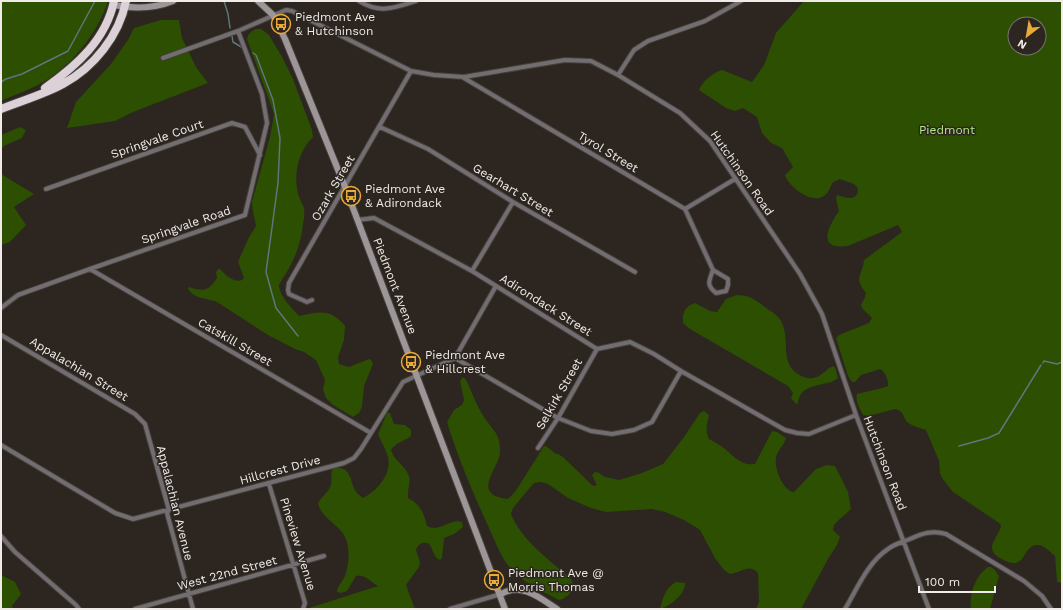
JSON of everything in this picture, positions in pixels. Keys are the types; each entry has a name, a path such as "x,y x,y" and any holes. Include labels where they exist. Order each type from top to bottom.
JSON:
{"highway":[{"path":"34,96 64,74 85,55 99,38 114,3"},
{"path":"1,109 61,85 86,68 108,44 125,4"}],"main road":[{"path":"114,3 151,7 173,1"},
{"name":"Piedmont Avenue","path":"258,1 273,15 285,38 345,187 416,376 501,594 505,609"},
{"path":"501,594 508,590 523,590 557,609"}],"street":[{"path":"360,1 375,8 390,9 416,1"},
{"path":"618,74 634,50 648,41 705,21 741,1"},
{"name":"Hutchinson Road","path":"163,58 238,31 286,10 292,11 411,71 434,76 464,77 565,60 590,61 618,74 680,113 710,141 800,274 822,314 856,415 929,609"},
{"name":"Springvale Road","path":"1,308 18,295 90,268 245,215 267,123 262,94 238,31"},
{"name":"Ozark Street","path":"312,300 307,302 289,294 289,283 411,71"},
{"name":"Tyrol Street","path":"464,77 685,209"},
{"name":"Springvale Court","path":"46,189 232,123 245,127 260,155"},
{"name":"Gearhart Street","path":"380,127 428,149 513,202 635,272"},
{"path":"712,270 722,274 728,280 726,291 716,294 710,288 709,281 712,270 685,209 735,179"},
{"path":"472,271 513,202"},
{"name":"Adirondack Street","path":"357,220 374,218 472,271 597,349 630,342 654,354 785,430 810,434 856,415"},
{"name":"Catskill Street","path":"90,268 371,433"},
{"path":"496,286 456,358 558,418 592,431 612,434 634,430 652,422 682,371"},
{"name":"Appalachian Street","path":"1,334 135,414 145,424"},
{"name":"Selkirk Street","path":"538,448 558,418 597,349"},
{"name":"Hillcrest Drive","path":"1,445 123,516 133,519 139,518 269,484 344,463 354,458 403,382 456,358"},
{"name":"Appalachian Avenue","path":"145,424 193,609"},
{"name":"Pineview Avenue","path":"269,484 305,603 302,609"},
{"path":"845,609 873,562 888,548 931,531 946,534 1024,581 1042,596 1052,609"},
{"path":"1,536 15,552 79,609"},
{"name":"West 22nd Street","path":"135,609 324,556"},
{"path":"450,609 501,594"}],"green space":[{"path":"1,1 108,1 99,22 87,42 63,68 42,83 1,101"},
{"name":"Piedmont","path":"804,1 1062,1 1062,583 1057,582 1055,556 1042,546 1036,545 1031,547 1019,561 1015,563 1000,558 995,554 992,547 1001,526 999,523 953,492 942,478 939,461 926,430 910,424 901,412 895,409 868,416 863,415 857,402 857,394 888,386 887,379 884,372 880,369 861,375 855,382 852,382 848,376 836,338 839,335 869,323 872,318 862,308 861,305 866,293 859,280 864,260 902,232 898,225 848,246 838,246 832,244 828,241 827,236 831,224 839,211 836,199 837,195 847,198 855,197 858,191 857,187 852,183 840,179 833,182 827,193 822,197 812,198 806,196 790,184 785,175 793,167 782,148 771,143 762,133 757,117 743,108 735,111 726,108 699,90 708,78 722,70 752,82 764,65 776,33"},
{"path":"161,20 179,20 182,38 196,67 208,83 133,112 115,121 67,128 76,102 111,64 128,40 134,28"},
{"path":"256,29 261,29 269,35 281,55 293,79 312,130 313,137 308,142 301,154 296,175 297,191 304,208 301,236 294,259 279,285 280,290 287,302 299,316 313,313 329,314 340,320 345,326 344,340 338,357 339,364 349,367 369,359 371,360 373,364 364,386 362,407 359,413 353,417 333,405 326,398 323,390 325,380 316,360 304,352 268,335 217,302 201,298 193,294 188,288 202,290 208,288 217,278 216,272 218,269 233,279 239,281 244,278 238,262 249,237 256,226 252,202 270,137 274,114 247,39 250,33"},
{"path":"20,127 26,130 22,138 4,146 1,150 1,135"},
{"path":"1,174 34,194 14,207 26,225 10,242 1,245"},
{"path":"737,295 749,297 755,300 781,321 784,328 787,357 792,369 798,374 805,378 813,378 819,376 834,366 838,378 804,391 796,404 791,398 793,393 788,386 690,329 683,323 685,310 692,304 695,303 710,311 717,312 726,299"},
{"path":"463,377 467,382 480,410 496,433 499,441 500,453 488,486 490,492 495,496 508,499 515,492 544,446 563,457 593,486 597,485 592,475 595,472 605,477 619,480 642,473 663,464 700,413 704,411 709,415 707,430 709,439 746,464 755,464 772,431 777,432 786,438 776,458 776,467 780,478 786,488 790,491 794,492 816,469 827,465 835,466 848,492 851,509 834,525 833,530 840,537 837,545 801,609 756,609 759,602 758,573 755,570 745,569 730,574 724,570 715,558 700,530 684,520 665,512 652,509 606,512 591,508 568,498 548,484 541,482 534,483 513,508 511,514 522,533 529,541 571,579 574,586 573,589 566,597 559,600 522,579 512,570 500,553 477,502 447,422 454,410 462,405 464,400 460,381"},
{"path":"387,413 390,413 394,424 405,425 411,430 411,436 395,445 391,450 392,454 409,476 410,481 408,498 416,503 421,509 427,526 436,528 458,521 462,522 463,527 454,534 444,538 442,558 440,560 434,555 428,543 420,544 418,546 416,550 420,562 419,567 406,585 415,609 306,609 378,586 365,577 356,576 347,591 341,593 337,592 345,576 347,567 347,543 340,529 323,513 318,503 330,487 333,468 339,468 346,471 354,488 363,498 373,491 386,476 389,463 388,457 378,434"},
{"path":"988,567 995,570 999,576 990,609 971,609 972,591 976,580"},
{"path":"1,575 15,582 21,594 12,606 13,609 1,609"},
{"path":"676,582 685,583 683,591 672,603 660,609 663,597 667,590"}],"waterway":[{"path":"1,82 22,74 68,51 95,1"},
{"path":"224,1 230,28"},
{"path":"232,36 233,42 243,48"},
{"path":"253,53 256,55 273,100 280,138 278,183 266,272 276,308 298,336"},
{"path":"1043,363 1044,361 1057,364 1062,362"},
{"path":"959,446 988,438 999,433 1041,365"}],"place":[{"name":"Piedmont Ave & Hutchinson","path":"281,24"},
{"name":"Piedmont Ave & Adirondack","path":"351,196"},
{"name":"Piedmont Ave & Hillcrest","path":"411,362"},
{"name":"Piedmont Ave @ Morris Thomas","path":"494,580"}]}
